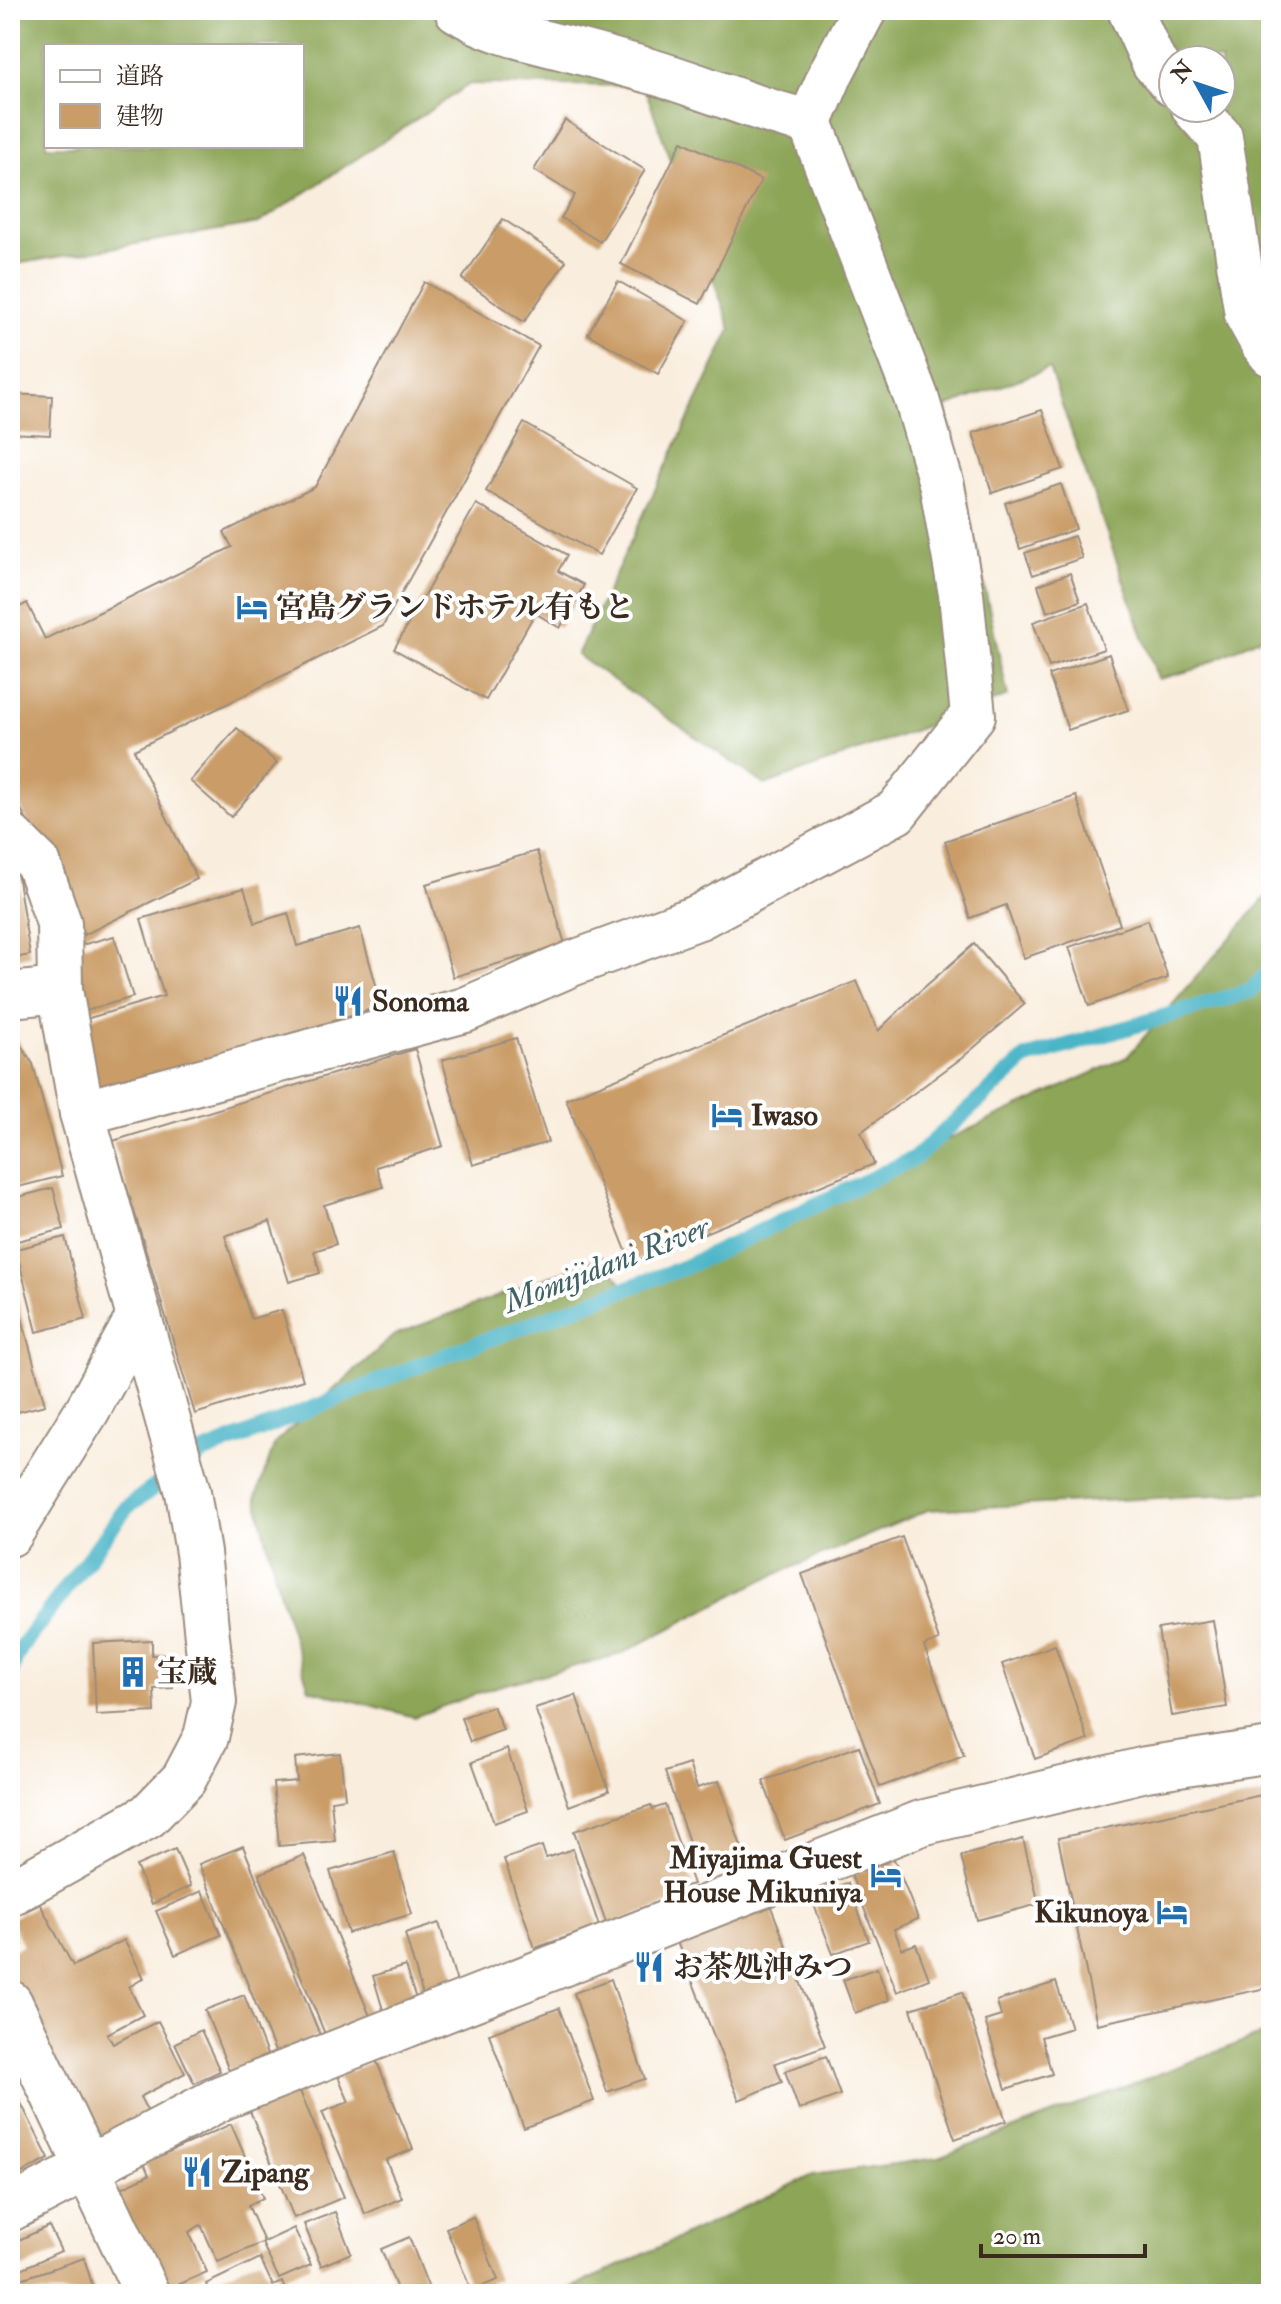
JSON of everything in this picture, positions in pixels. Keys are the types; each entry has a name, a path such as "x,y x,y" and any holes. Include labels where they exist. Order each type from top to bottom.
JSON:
{"street":[{"path":"457,10 478,23 509,35 615,61 810,122"},
{"path":"82,1113 465,1010 571,964 699,917 896,812 973,715 961,594 942,486 916,397 810,122 864,10"},
{"path":"1130,10 1157,66"},
{"path":"1208,124 1220,137 1247,315 1271,354"},
{"path":"10,836 38,863 59,923 60,990 82,1113 188,1492 198,1553 214,1702 206,1737 184,1779 148,1816 10,1893"},
{"path":"10,995 60,990"},
{"path":"10,1534 88,1409 139,1316"},
{"path":"10,2209 221,2098 921,1823 1146,1769 1271,1750"},
{"path":"10,2003 147,2294"}],"green space":[{"path":"10,10 1271,10 1271,632 1197,669 1158,679 1049,368 946,407 1008,696 765,785 577,655 731,329 644,86 470,84 259,223 10,265"},
{"path":"1271,891 1271,1492 928,1510 758,1582 621,1654 495,1687 414,1717 309,1689 281,1599 256,1497 275,1443 394,1335 602,1257 626,1287 1127,1057"},
{"path":"1271,2031 1271,2294 559,2294 813,2175 938,2158"}],"building":[{"path":"565,120 645,170 600,242 561,218 575,195 534,170"},
{"path":"682,141 761,180 700,304 621,264"},
{"path":"503,219 566,261 524,322 462,279"},
{"path":"618,281 688,321 658,374 588,334"},
{"name":"宮島グランドホテル有もと","path":"424,282 539,346 383,626 134,750 197,879 84,935 20,807 10,812 10,612 27,603 45,639 232,547 224,532 315,487"},
{"path":"10,394 52,396 50,435 10,433"},
{"path":"1042,410 1063,469 992,493 973,433"},
{"path":"524,423 637,488 599,555 486,491"},
{"path":"1061,484 1076,529 1020,549 1005,503"},
{"path":"476,504 567,555 558,571 584,585 560,628 535,613 486,700 394,649"},
{"path":"1074,536 1082,558 1033,575 1025,553"},
{"path":"1070,573 1080,601 1047,612 1038,585"},
{"path":"1088,603 1104,649 1049,667 1033,622"},
{"path":"1109,654 1128,710 1068,730 1049,675"},
{"path":"237,728 277,763 231,817 190,781"},
{"path":"1076,796 1120,925 1024,958 1006,905 970,918 945,841"},
{"path":"537,851 565,944 453,977 426,884"},
{"path":"16,867 30,955 10,959 10,868"},
{"path":"244,888 255,923 288,913 297,946 360,928 382,1006 99,1092 79,1021 164,996 141,919"},
{"path":"1148,920 1168,978 1089,1006 1069,947"},
{"path":"114,936 133,997 86,1011 67,949"},
{"path":"974,944 1025,1004 963,1057 861,1132 874,1164 631,1263 566,1099 857,981 878,1031"},
{"path":"10,1029 33,1064 62,1176 10,1189"},
{"path":"516,1038 548,1142 473,1165 442,1060"},
{"path":"415,1049 443,1146 376,1167 383,1187 324,1205 336,1244 314,1251 320,1273 289,1282 270,1221 225,1236 251,1319 282,1310 303,1380 195,1414 113,1141"},
{"path":"53,1188 64,1229 10,1243 10,1199"},
{"path":"65,1237 86,1319 37,1332 16,1249"},
{"path":"10,1273 45,1405 10,1414"},
{"path":"902,1537 939,1640 924,1646 964,1756 880,1787 802,1574"},
{"path":"1213,1620 1227,1707 1172,1716 1158,1629"},
{"name":"宝蔵","path":"152,1640 152,1655 171,1654 173,1688 154,1689 155,1712 96,1715 93,1643"},
{"path":"1055,1645 1088,1740 1035,1759 1002,1664"},
{"path":"576,1695 609,1791 569,1806 535,1708"},
{"path":"493,1706 503,1730 470,1742 461,1718"},
{"path":"859,1746 880,1804 785,1840 763,1781"},
{"path":"507,1749 528,1811 494,1823 472,1762"},
{"path":"340,1753 345,1798 331,1800 335,1841 279,1846 273,1783 297,1781 295,1758"},
{"path":"689,1764 697,1788 719,1781 744,1855 699,1871 665,1772"},
{"name":"Kikunoya","path":"1271,1793 1271,1987 1097,2024 1058,1838"},
{"path":"651,1805 653,1809 665,1805 693,1884 680,1888 684,1899 607,1925 574,1831"},
{"path":"1023,1839 1039,1904 977,1920 961,1856"},
{"path":"243,1846 320,2035 276,2054 199,1864"},
{"path":"542,1846 546,1858 573,1849 599,1926 535,1948 504,1859"},
{"path":"175,1849 191,1886 152,1904 136,1866"},
{"path":"394,1852 412,1914 348,1933 330,1871"},
{"path":"304,1855 372,2021 327,2039 259,1874"},
{"path":"894,1859 918,1919 894,1929 902,1949 916,1944 929,1979 897,1992 851,1875"},
{"path":"848,1883 869,1941 833,1954 811,1897"},
{"path":"202,1891 221,1935 175,1955 156,1911"},
{"path":"766,1894 825,2046 775,2063 782,2082 739,2100 672,1929"},
{"path":"40,1904 73,1966 124,1940 144,1978 129,1987 143,2015 107,2034 113,2044 158,2021 185,2073 140,2097 150,2116 95,2145 10,1982 10,1952 23,1945 10,1919"},
{"path":"439,1923 459,1989 424,1999 405,1934"},
{"path":"405,1966 417,2002 384,2013 373,1976"},
{"path":"877,1968 889,2000 855,2013 843,1980"},
{"path":"611,1979 645,2079 607,2092 574,1993"},
{"path":"1056,1982 1071,2028 1041,2037 1052,2074 1006,2089 985,2021 1001,2016 997,2001"},
{"path":"962,1992 1006,2121 955,2139 911,2009"},
{"path":"244,1995 269,2060 231,2075 205,2010"},
{"path":"559,2008 594,2101 524,2128 489,2034"},
{"path":"201,2030 220,2071 194,2083 175,2043"},
{"path":"826,2056 840,2095 799,2110 785,2071"},
{"path":"376,2060 413,2149 386,2160 402,2198 365,2214 322,2112 349,2102 338,2076"},
{"path":"10,2081 49,2159 12,2178 10,2173"},
{"path":"300,2091 344,2197 294,2218 250,2111"},
{"path":"231,2124 263,2198 248,2205 264,2242 218,2262 201,2225 189,2232 207,2272 160,2293 115,2191 149,2175 144,2163"},
{"path":"335,2212 351,2253 321,2266 304,2224"},
{"path":"473,2217 498,2280 471,2290 446,2228"},
{"path":"49,2226 61,2251 17,2271 10,2255 10,2244"},
{"path":"294,2228 311,2265 279,2279 262,2243"},
{"path":"409,2237 431,2294 399,2294 381,2249"},
{"path":"84,2258 95,2294 22,2294 18,2280"},
{"path":"260,2258 273,2286 282,2282 287,2294 210,2294 206,2284"}],"waterway":[{"name":"Momijidani River","path":"10,1672 20,1649 127,1507 202,1453 427,1362 685,1267 915,1158 1026,1058 1250,991 1271,970"}],"place":[{"name":"宮島グランドホテル有もと","path":"252,607"},
{"name":"Sonoma","path":"348,1001"},
{"name":"Iwaso","path":"727,1115"},
{"name":"宝蔵","path":"133,1672"},
{"name":"Miyajima Guest House Mikuniya","path":"886,1875"},
{"name":"Kikunoya","path":"1172,1912"},
{"name":"お茶処沖みつ","path":"649,1967"},
{"name":"Zipang","path":"197,2172"}]}
